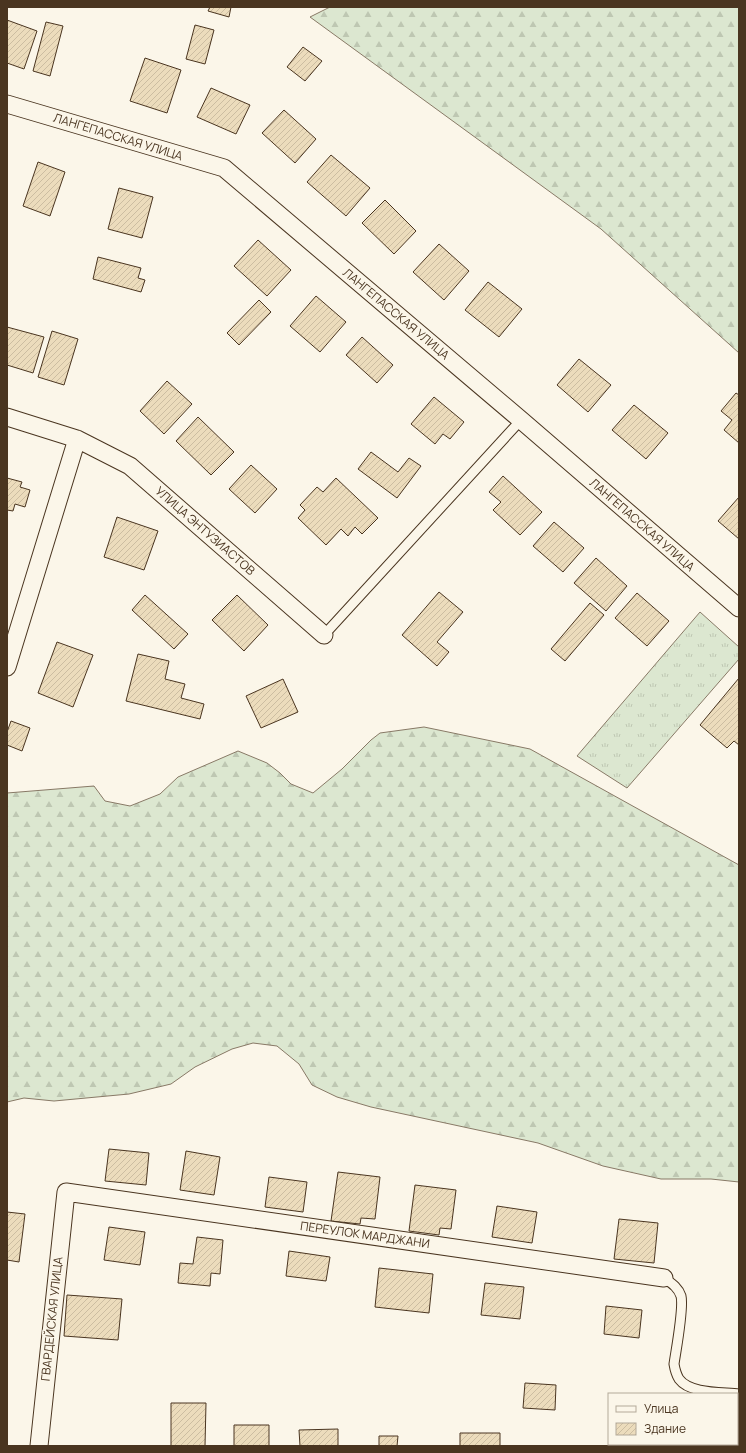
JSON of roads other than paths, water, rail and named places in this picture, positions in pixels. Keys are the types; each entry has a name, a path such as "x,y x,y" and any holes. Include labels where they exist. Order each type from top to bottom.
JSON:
{"street":[{"name":"ЛАНГЕПАССКАЯ УЛИЦА","path":"7,104 224,168 521,420 739,608"},
{"name":"УЛИЦА ЭНТУЗИАСТОВ","path":"7,417 77,439 130,466 324,635"},
{"path":"7,668 77,439"},
{"name":"ПЕРЕУЛОК МАРДЖАНИ","path":"66,1192 664,1278"},
{"name":"ГВАРДЕЙСКАЯ УЛИЦА","path":"39,1446 66,1192"}],"lane":[{"path":"324,635 521,420"},
{"path":"664,1278 675,1286 681,1296 674,1364 676,1373 686,1386 698,1390 729,1393"}]}
